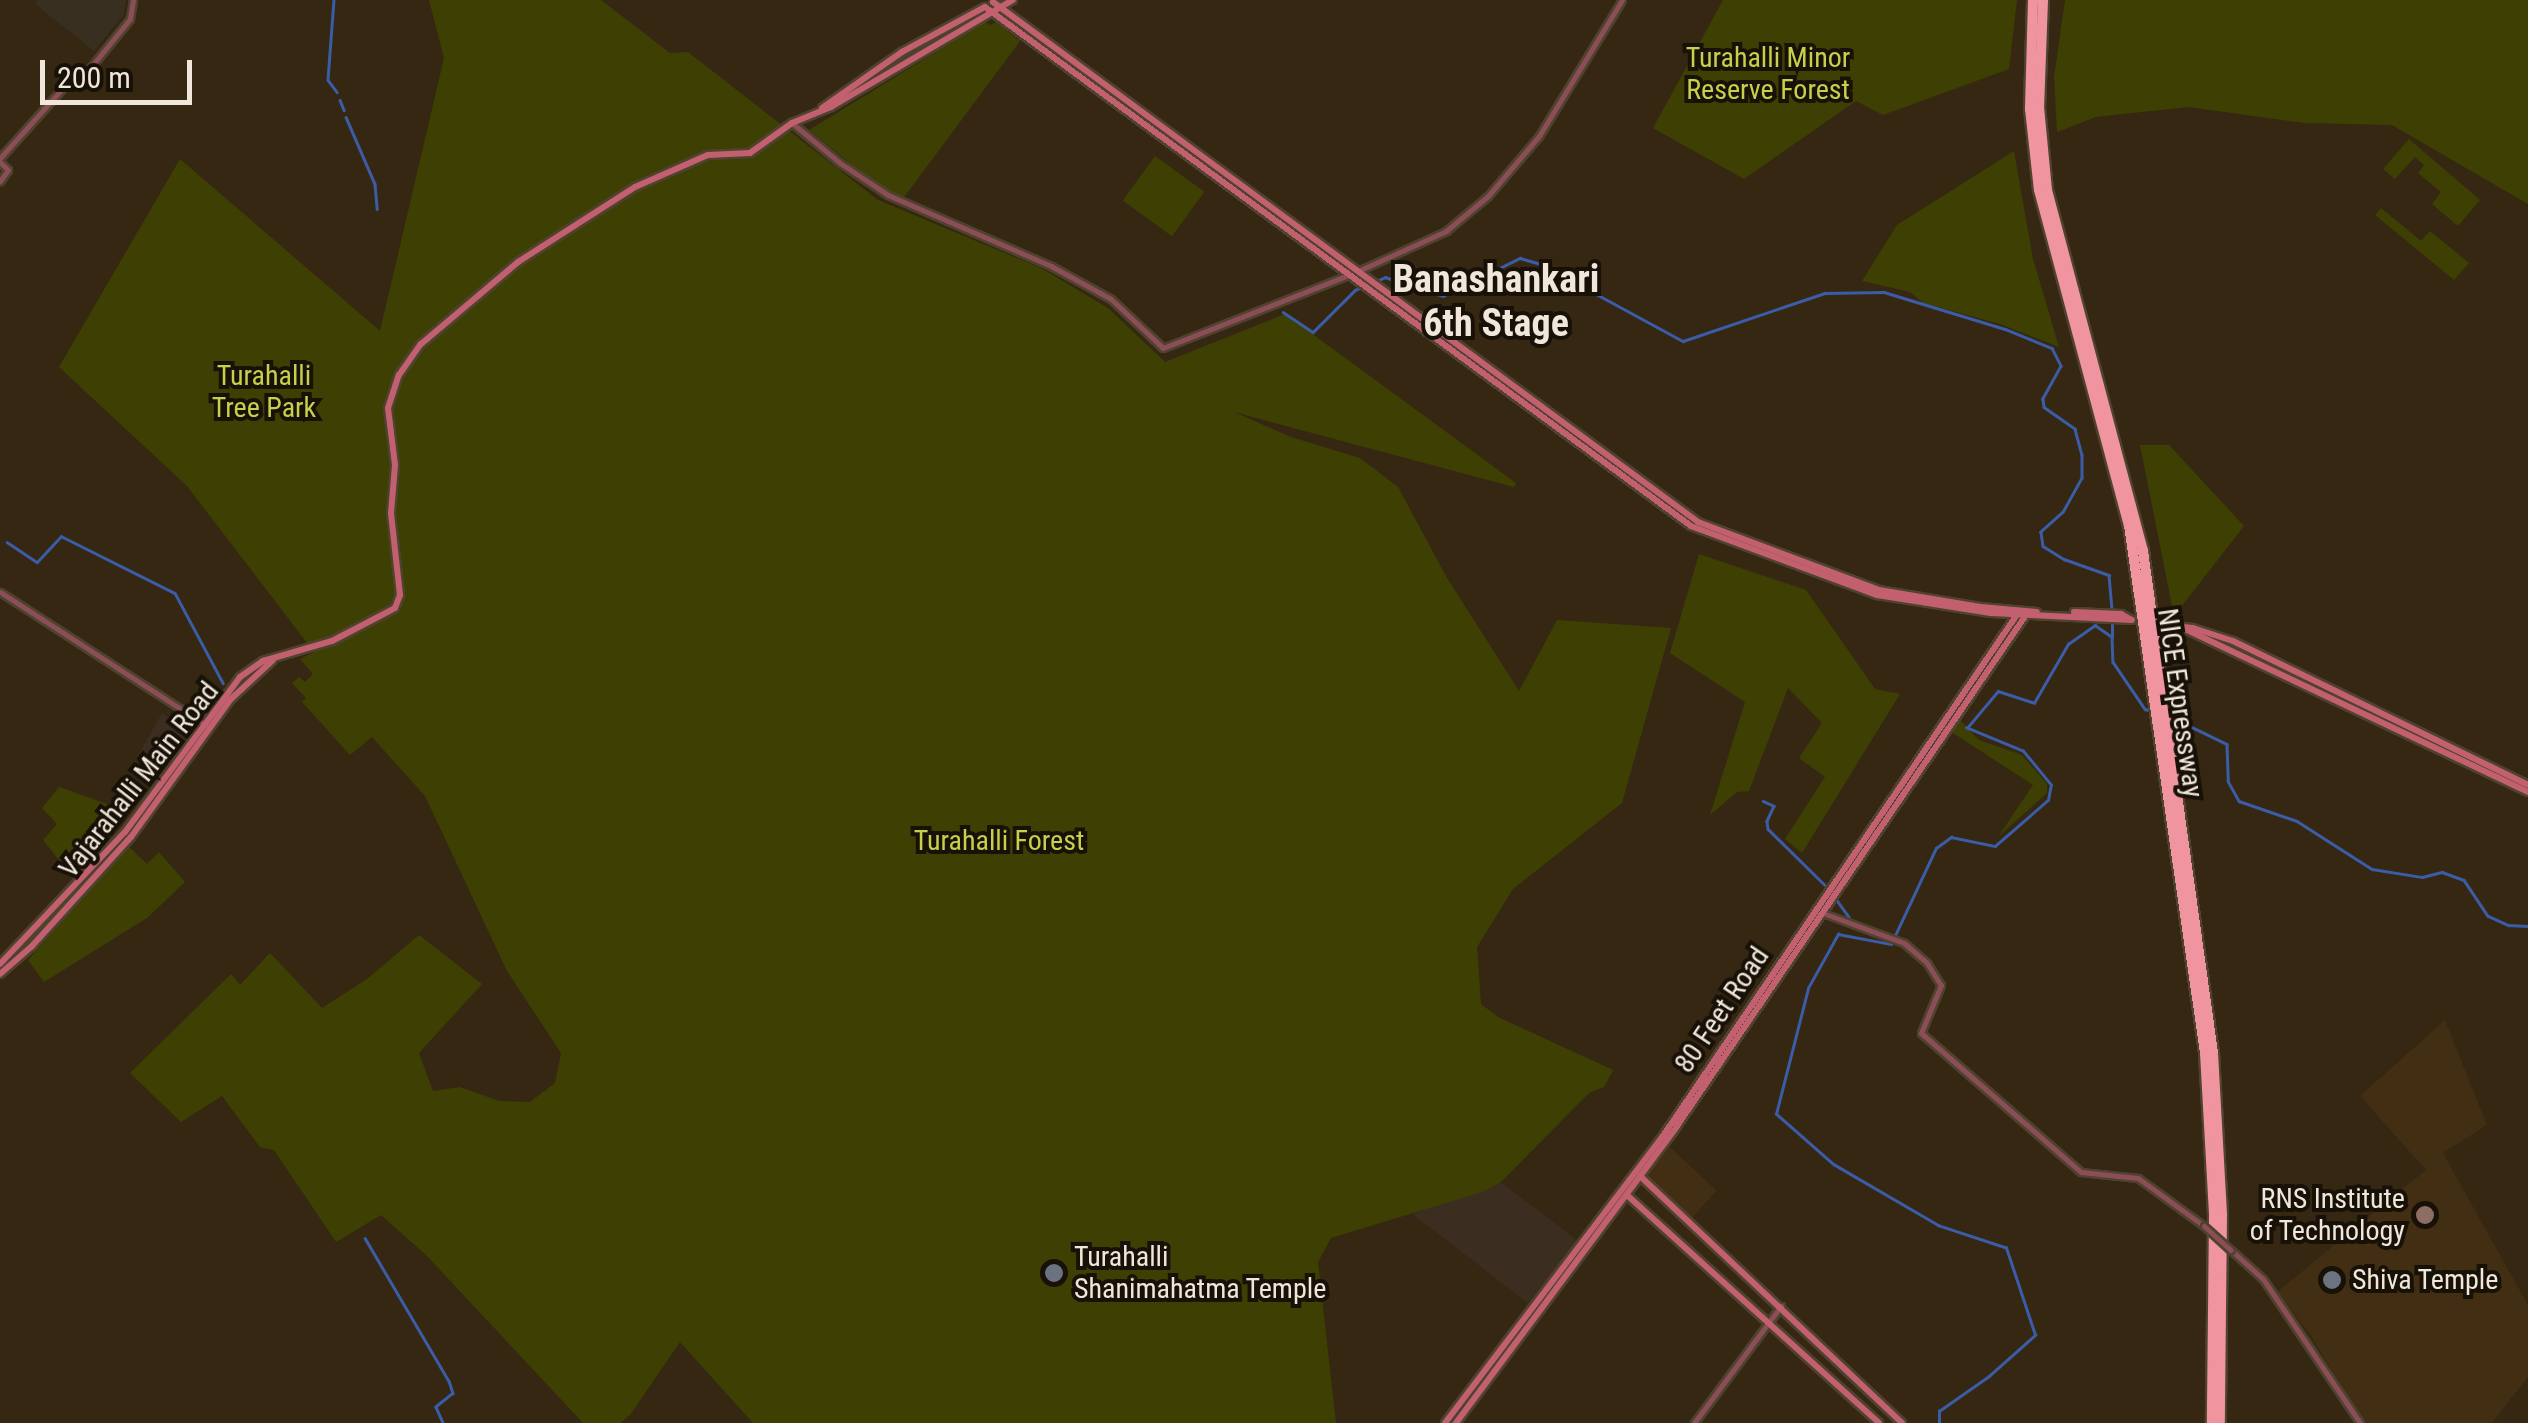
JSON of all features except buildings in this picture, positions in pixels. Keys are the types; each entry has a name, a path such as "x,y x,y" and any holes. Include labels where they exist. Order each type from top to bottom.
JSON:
{"highway":[{"name":"NICE Expressway","path":"2033,0 2030,109 2038,190 2129,525 2162,708"},
{"name":"NICE Expressway","path":"2043,0 2039,107 2048,190 2137,523 2164,724 2212,1131 2212,1423"},
{"name":"NICE Expressway","path":"2164,724 2221,1133 2220,1423"}],"main road":[{"path":"792,123 822,109 997,3 1013,0"},
{"path":"997,3 1081,74"},
{"path":"988,9 1691,526 1871,594 2023,614 2121,618"},
{"name":"Vajarahalli Main Road","path":"0,974 32,946 130,837 240,677 263,661 332,641 395,608 400,595 391,513 395,466 388,408 399,376 421,344 518,262 634,186 708,155 745,156 792,123"},
{"name":"80 Feet Road","path":"1445,1423 1639,1174 1823,913 2023,614"},
{"name":"80 Feet Road","path":"1639,1174 2023,614"},
{"path":"2164,625 2233,642 2528,788"},
{"name":"Vajarahalli Main Road","path":"0,964 125,832 206,726"},
{"path":"1639,1174 1902,1423"},
{"path":"1624,1193 1879,1423"},
{"name":"80 Feet Road","path":"1456,1423 1624,1193"}],"street":[{"path":"0,181 8,172 2,162 10,148 70,80 82,78 130,20 133,0"},
{"path":"792,123 840,164 888,195 1051,266 1111,299 1163,348 1351,274 1446,230 1488,196 1539,136 1622,0"},
{"path":"0,592 206,726"},
{"path":"1823,913 1897,939 1926,962 1940,982 1921,1033 2082,1174 2138,1178 2204,1226 2262,1279 2360,1423"},
{"path":"1694,1423 1781,1306"}],"shaded area":[{"path":"38,0 126,0 124,14 94,51 35,4"},
{"path":"162,713 190,731 161,772 139,754"},
{"name":"RNS Institute of Technology","path":"2445,1020 2487,1125 2443,1153 2528,1305 2528,1377 2492,1423 2364,1423 2309,1333 2277,1292 2426,1170 2360,1096"},
{"path":"1670,1147 1717,1191 1692,1218 1645,1174"},
{"path":"1501,1182 1578,1241 1528,1303 1412,1214"}],"green space":[{"name":"Turahalli Forest","path":"429,0 601,0 670,53 688,52 878,200 1041,268 1108,308 1165,362 1285,314 1516,483 1514,487 1234,412 1291,437 1360,458 1398,487 1447,578 1519,691 1557,620 1671,628 1622,803 1513,889 1477,947 1481,1004 1498,1017 1613,1070 1604,1087 1589,1093 1501,1182 1482,1192 1331,1238 1318,1262 1336,1423 753,1423 680,1342 630,1415 620,1423 583,1423 427,1256 381,1215 336,1242 274,1150 260,1147 222,1096 181,1122 130,1073 231,974 240,985 270,953 322,1008 367,979 419,935 482,984 419,1053 433,1091 460,1087 499,1101 530,1102 555,1083 561,1053 507,971 425,796 372,737 350,755 302,702 306,698 292,683 299,677 305,682 313,674 300,659 314,652 187,486 59,367 180,159 380,331 444,58"},
{"name":"Turahalli Minor Reserve Forest","path":"1723,0 2017,0 2009,69 1883,115 1856,101 1744,179 1653,128"},
{"path":"2065,0 2528,0 2528,204 2392,125 2305,123 2188,107 2096,117 2057,132 2054,77"},
{"path":"985,22 996,22 1020,41 902,200 885,192 809,130"},
{"path":"2409,139 2480,200 2458,226 2432,204 2441,192 2418,173 2424,165 2415,157 2395,179 2383,169"},
{"path":"2014,151 2033,259 2059,347 2000,324 1923,303 1910,292 1862,281 1897,225"},
{"path":"1155,156 1204,192 1172,236 1123,200"},
{"path":"2381,208 2421,241 2430,231 2469,263 2454,280 2375,215"},
{"path":"2140,445 2169,445 2244,526 2174,616"},
{"path":"1699,554 1806,590 1875,689 1900,694 1802,853 1785,839 1825,777 1799,758 1822,723 1788,688 1749,791 1737,792 1710,815 1745,702 1670,653"},
{"path":"1959,719 1979,740 2022,755 2047,784 2047,793 1998,837 2033,785 1950,731"},
{"path":"59,787 130,812 74,879 43,840 57,824 42,808"},
{"path":"128,846 147,864 159,852 185,882 147,918 44,982 28,960"}],"waterway":[{"path":"334,0 328,80 337,92"},
{"path":"340,100 344,110"},
{"path":"346,117 375,184 377,209"},
{"path":"1283,312 1313,332 1355,290 1385,277 1443,296 1520,258 1541,264 1683,341 1825,293 1884,292 2005,329 2052,348 2061,366 2043,399 2044,407 2075,429 2082,455 2082,478 2063,512 2041,532 2043,546 2064,559 2109,575 2112,612"},
{"path":"7,542 37,562 61,536 175,593 223,683"},
{"path":"2112,620 2112,637"},
{"path":"1939,1423 1939,1411 1989,1376 2035,1335 2006,1248 1939,1226 1834,1165 1776,1114 1808,988 1838,934 1891,944 1936,848 1951,837 1995,846 2048,800 2051,785 2023,751 1967,728 1998,691 2034,703 2068,644 2095,625 2112,637 2113,662 2145,709 2152,711"},
{"path":"2169,716 2227,744 2228,781 2239,801 2297,821 2372,869 2422,877 2442,872 2464,880 2488,916 2508,925 2528,926"},
{"path":"1763,801 1774,806 1768,829 1827,887"},
{"path":"1836,899 1849,917"},
{"path":"365,1238 449,1381 453,1393 436,1407 443,1423"}],"place":[{"name":"RNS Institute of Technology","path":"2425,1215"},
{"name":"Turahalli Shanimahatma Temple","path":"1054,1273"},
{"name":"Shiva Temple","path":"2332,1280"}],"district":[{"name":"Banashankari 6th Stage","path":"1496,302"}],"park label":[{"name":"Turahalli Tree Park","path":"264,392"}]}
